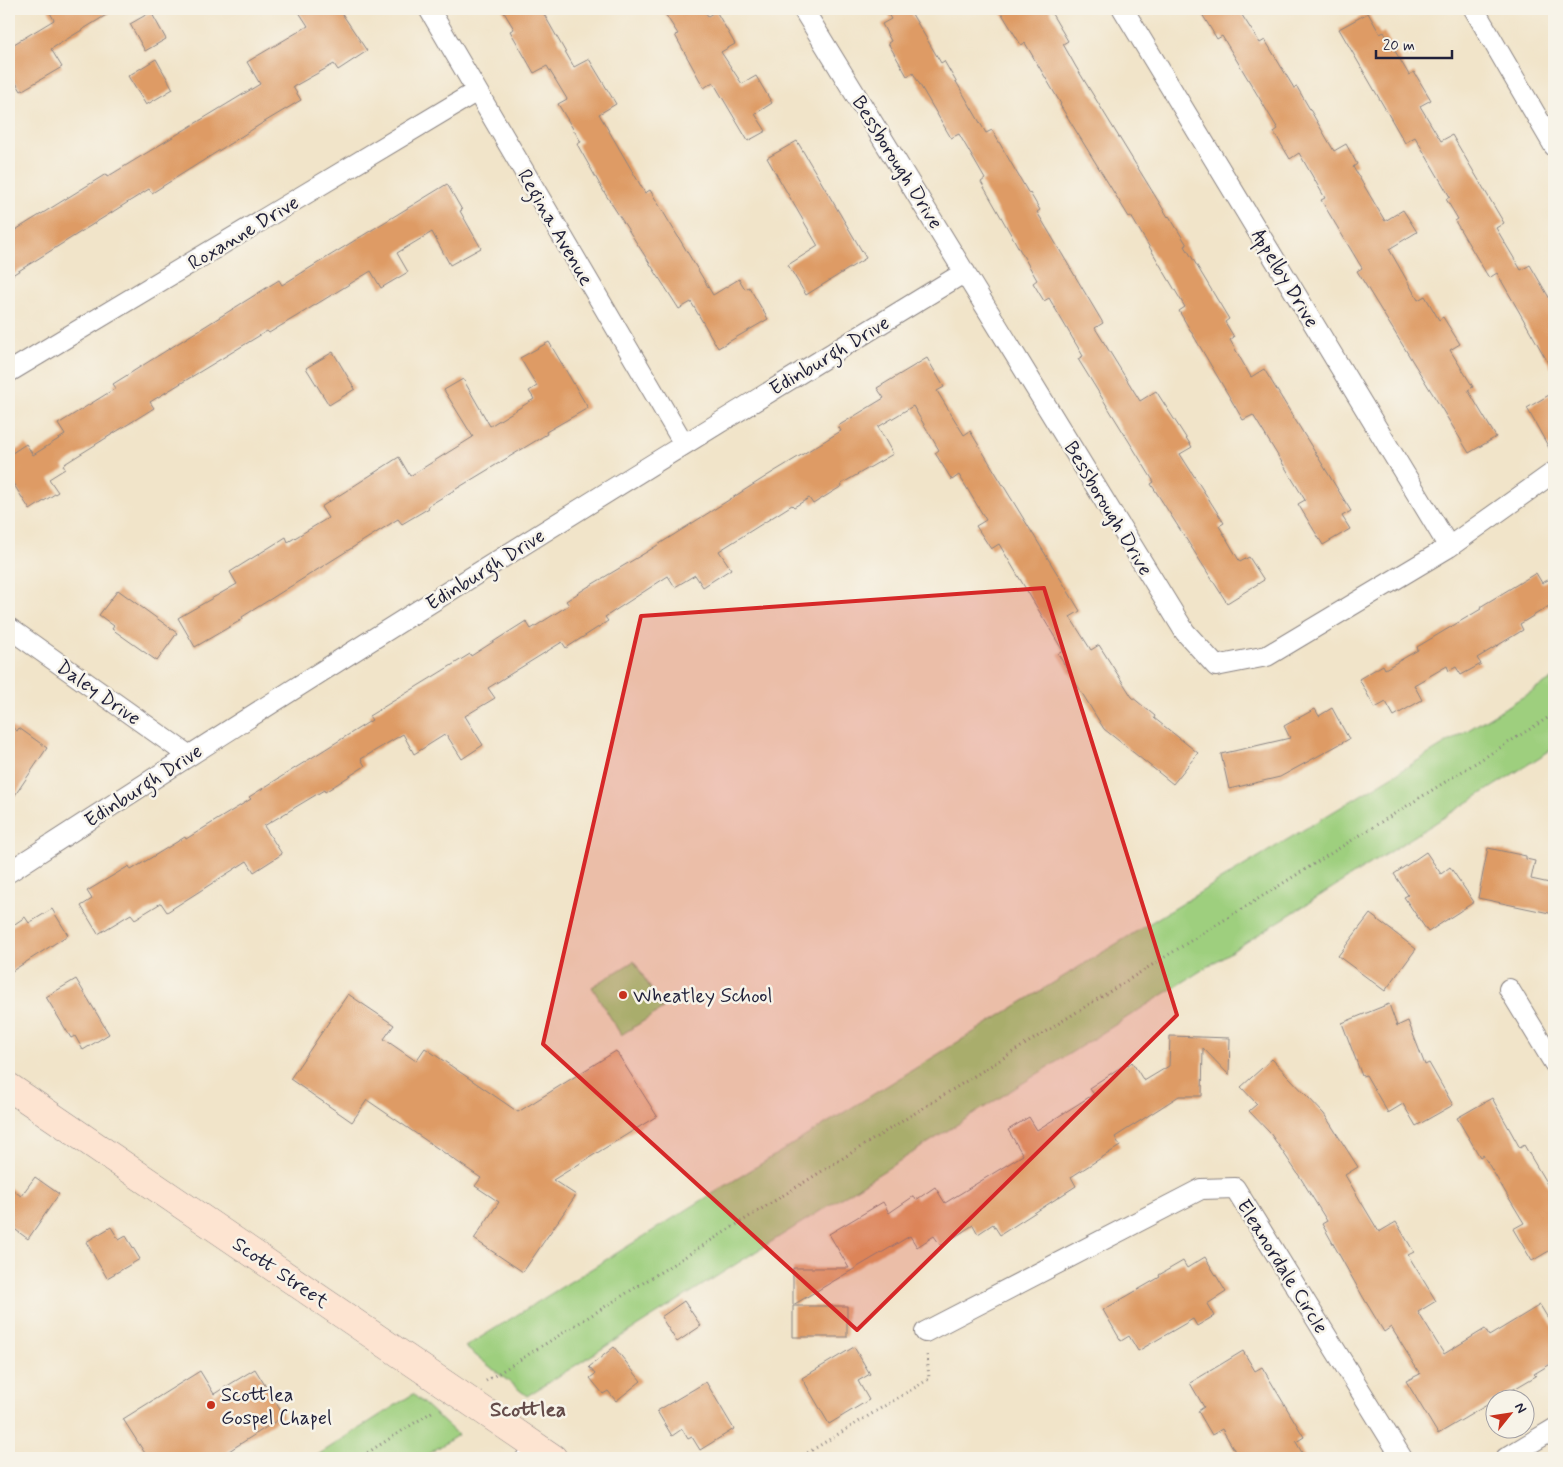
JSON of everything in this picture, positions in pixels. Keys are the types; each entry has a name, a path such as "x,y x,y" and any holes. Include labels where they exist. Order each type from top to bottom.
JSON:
{"main road":[{"name":"Scott Street","path":"9,1087 526,1451 553,1458"}],"street":[{"name":"Regina Avenue","path":"429,9 684,444"},
{"name":"Bessborough Drive","path":"803,9 1185,632 1216,666 1267,656 1449,547 1554,472"},
{"name":"Appelby Drive","path":"1123,9 1449,547"},
{"path":"1474,9 1554,146"},
{"name":"Roxanne Drive","path":"9,372 477,91"},
{"name":"Edinburgh Drive","path":"9,872 188,755 684,444 965,272"},
{"name":"Daley Drive","path":"9,628 188,755"},
{"path":"1509,989 1554,1063"},
{"name":"Eleanordale Circle","path":"925,1332 1201,1189 1235,1188 1402,1458"},
{"path":"1506,1458 1554,1429"}],"path":[{"path":"496,1375 1554,714"},
{"path":"799,1458 929,1379 925,1332"},
{"path":"360,1458 440,1406"}],"highlighted area":[{"path":"1044,588 1177,1015 857,1330 543,1044 641,616"}],"green space":[{"path":"1554,678 1554,748 527,1396 465,1347 1171,910"},
{"path":"634,961 663,1009 621,1035 592,987"},
{"path":"413,1394 458,1435 422,1458 313,1458"}],"building":[{"path":"48,9 116,9 51,49 62,67 21,91 9,71 9,47 54,20"},
{"path":"297,9 339,9 367,51 338,70 334,64 293,87 301,100 152,193 149,189 9,277 9,234 106,174 107,177 260,84 247,62 308,26"},
{"path":"502,9 541,9 574,67 589,59 616,104 599,114 645,193 650,190 713,295 739,279 745,289 749,287 768,319 718,348 691,302 679,309 604,192 577,144 581,142 558,104 567,99 547,66 534,73 510,31 514,29"},
{"path":"662,9 703,9 708,16 716,11 735,44 721,52 742,84 756,76 772,103 755,114 766,131 748,141 713,82 704,88 675,35 678,34"},
{"path":"885,9 909,9 941,63 944,61 986,133 992,130 1030,193 1040,210 1037,212 1103,323 1095,328 1140,401 1156,391 1192,447 1180,454 1224,523 1219,526 1240,562 1249,557 1264,580 1227,603 1151,484 1154,482 1078,359 1083,356 1049,298 1044,301 1033,283 1037,280 981,182 985,179 959,134 951,138 913,73 907,76 888,43 891,41 882,24 891,19"},
{"path":"999,9 1049,9 1068,41 1063,44 1076,67 1187,245 1185,246 1229,319 1225,322 1234,337 1230,340 1251,377 1264,369 1351,511 1342,516 1350,529 1323,545 1298,504 1305,500 1253,415 1243,420 1179,311 1185,307 1131,216 1129,217 1060,105 1025,43 1021,45"},
{"path":"1199,9 1238,9 1260,43 1265,40 1294,88 1297,87 1334,151 1346,144 1357,164 1353,167 1385,221 1403,210 1417,232 1389,249 1418,300 1425,296 1439,320 1443,317 1460,344 1450,350 1473,387 1468,390 1496,437 1469,453 1357,271 1362,268 1321,200 1325,198 1299,153 1290,159 1274,132 1278,129 1222,36 1217,39"},
{"path":"151,12 166,39 145,51 130,24"},
{"path":"1368,13 1380,34 1384,32 1409,75 1414,72 1431,100 1420,106 1441,141 1452,135 1504,223 1496,228 1521,270 1530,265 1554,306 1554,373 1497,273 1489,278 1455,221 1458,219 1446,199 1450,197 1415,137 1405,143 1339,29"},
{"path":"156,59 173,89 146,105 128,76"},
{"path":"797,141 866,258 806,295 788,265 818,246 767,158"},
{"path":"447,184 481,248 450,265 432,232 397,253 408,272 381,288 371,271 150,402 154,408 63,465 65,469 49,479 58,492 30,510 9,477 9,455 26,444 33,455 65,435 58,424 116,388 113,384 279,280 282,285"},
{"path":"549,342 588,408 546,432 547,434 428,506 429,508 402,524 398,519 242,617 243,619 195,647 178,618 237,584 230,572 286,537 288,542 328,518 321,507 399,457 410,476 473,437 444,390 463,379 490,426 534,399 529,391 537,386 520,358"},
{"path":"333,352 355,389 329,405 306,368"},
{"path":"927,358 944,387 937,391 964,435 970,431 1080,611 1070,617 1091,650 1099,645 1132,697 1155,716 1154,718 1198,753 1173,784 1104,729 1058,654 1063,651 999,544 991,549 976,526 986,520 959,475 952,480 935,453 939,450 913,406 878,427 893,454 841,484 842,486 813,504 809,498 794,507 792,505 719,551 731,569 703,587 695,575 675,587 668,576 605,617 608,621 566,648 562,642 488,688 495,698 465,716 483,745 462,759 446,734 414,754 403,734 361,759 365,766 325,792 324,790 264,826 282,854 254,872 247,861 167,912 161,903 135,919 131,914 98,934 81,906 92,899 87,891 129,866 131,870 251,799 249,797 372,720 369,716 470,654 471,656 526,621 531,629 569,605 566,601 586,588 841,431 838,426 884,398 877,388"},
{"path":"1554,392 1554,457 1527,408"},
{"path":"1536,573 1542,583 1554,577 1554,603 1520,624 1523,630 1477,658 1481,664 1461,675 1456,667 1449,671 1447,666 1414,685 1422,700 1394,716 1386,702 1375,708 1359,679 1383,665 1385,669 1418,650 1417,647 1481,609 1480,607"},
{"path":"118,590 177,633 157,661 112,629 114,626 99,615"},
{"path":"1332,708 1349,739 1280,777 1229,789 1221,754 1290,738 1284,726 1315,709 1319,716"},
{"path":"9,725 17,731 19,728 47,748 9,804"},
{"path":"1488,848 1526,856 1526,859 1535,861 1531,879 1554,884 1554,914 1478,898"},
{"path":"1426,852 1441,874 1450,867 1474,902 1428,932 1404,897 1408,895 1394,874"},
{"path":"52,909 68,935 9,973 9,928 25,917 29,923"},
{"path":"1370,914 1416,949 1385,991 1338,956"},
{"path":"76,979 109,1034 83,1050 75,1036 71,1038 46,997"},
{"path":"348,994 394,1025 384,1039 416,1061 425,1048 518,1112 616,1051 657,1116 553,1180 576,1195 523,1272 474,1239 499,1202 475,1186 481,1178 367,1100 352,1122 290,1079"},
{"path":"1389,1004 1397,1026 1408,1021 1425,1065 1429,1063 1453,1105 1416,1126 1403,1104 1388,1113 1366,1075 1362,1076 1342,1023"},
{"path":"1170,1036 1230,1038 1229,1075 1203,1048 1202,1096 1179,1096 1115,1137 1120,1146 1071,1177 1076,1186 1000,1235 993,1224 978,1234 973,1225 941,1246 934,1236 917,1247 910,1236 793,1305 793,1268 849,1268 829,1234 883,1202 889,1213 914,1196 916,1200 935,1187 945,1203 1023,1155 1008,1130 1029,1117 1037,1130 1094,1094 1089,1088 1127,1063 1128,1065 1132,1062 1144,1081 1169,1066"},
{"path":"1272,1059 1324,1114 1358,1167 1345,1175 1379,1232 1396,1222 1414,1252 1408,1255 1436,1301 1418,1312 1444,1354 1485,1329 1489,1336 1540,1305 1554,1328 1554,1362 1534,1374 1536,1376 1512,1390 1486,1390 1486,1406 1438,1434 1406,1381 1420,1374 1391,1327 1384,1332 1322,1224 1327,1221 1270,1133 1249,1111 1257,1104 1241,1087"},
{"path":"1492,1098 1520,1148 1524,1145 1554,1196 1554,1248 1532,1261 1513,1229 1524,1223 1483,1155 1480,1157 1457,1118"},
{"path":"35,1177 59,1194 28,1239 9,1225 9,1187 21,1196"},
{"path":"111,1227 119,1240 126,1236 140,1259 107,1278 86,1242"},
{"path":"1205,1257 1226,1292 1207,1304 1214,1316 1197,1326 1193,1319 1138,1351 1129,1336 1121,1341 1103,1310 1160,1277 1159,1275 1183,1261 1187,1268"},
{"path":"684,1301 701,1326 677,1342 661,1317"},
{"path":"793,1306 847,1306 847,1337 793,1337"},
{"path":"614,1347 641,1381 616,1401 608,1391 603,1394 590,1378 595,1374 589,1367"},
{"path":"854,1347 870,1374 858,1381 869,1400 829,1424 802,1378"},
{"path":"1243,1351 1255,1371 1262,1367 1304,1437 1296,1442 1305,1458 1239,1458 1222,1429 1212,1435 1198,1411 1204,1407 1190,1383"},
{"name":"Scottlea Gospel Chapel","path":"255,1369 284,1416 218,1458 148,1458 123,1419 200,1371 214,1394"},
{"path":"706,1382 734,1429 700,1450 692,1437 688,1439 682,1429 672,1436 657,1411"}],"place":[{"name":"Wheatley School","path":"623,995"},
{"name":"Scottlea Gospel Chapel","path":"211,1405"}],"district":[{"name":"Scottlea","path":"528,1409"}]}
